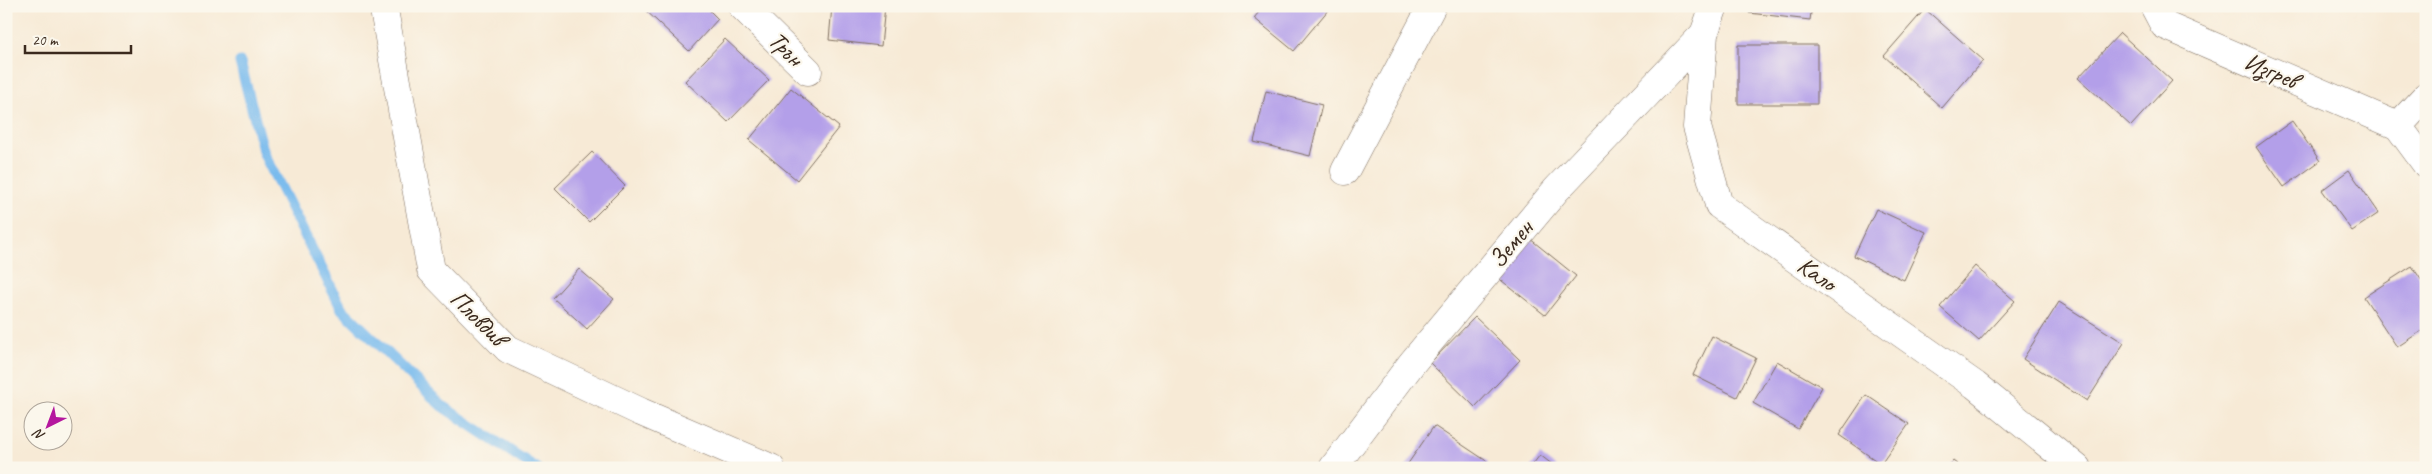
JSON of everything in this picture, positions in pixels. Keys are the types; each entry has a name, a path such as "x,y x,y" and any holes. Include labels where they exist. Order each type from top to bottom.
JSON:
{"street":[{"name":"Трън","path":"742,6 808,71"},
{"path":"1345,171 1432,6"},
{"name":"Кало","path":"1714,6 1704,34 1696,127 1719,205 1975,385 2077,468"},
{"name":"Изгрев","path":"2154,6 2164,25 2398,126"},
{"name":"Пловдив","path":"384,10 431,270 508,349 641,412 771,468"},
{"name":"Земен","path":"1334,468 1412,364 1556,190 1704,34"},
{"path":"2426,96 2398,126 2426,164"}],"building":[{"path":"644,6 705,6 718,19 689,51 643,8"},
{"path":"832,6 885,6 881,46 829,40"},
{"path":"1264,6 1325,6 1329,9 1294,51 1254,18"},
{"path":"1750,6 1812,6 1810,20 1749,13"},
{"path":"1925,9 1983,60 1942,108 1884,56"},
{"path":"2120,33 2172,81 2131,126 2078,78"},
{"path":"725,39 769,80 728,122 685,81"},
{"path":"1738,45 1817,45 1817,104 1738,104"},
{"path":"791,88 839,127 797,180 749,140"},
{"path":"1266,91 1322,105 1310,156 1254,142"},
{"path":"2292,121 2320,161 2284,187 2256,147"},
{"path":"592,152 625,186 589,222 555,188"},
{"path":"2349,170 2379,213 2352,231 2322,190"},
{"path":"1876,209 1926,232 1904,280 1854,256"},
{"path":"1529,238 1576,276 1545,315 1497,277"},
{"path":"1975,266 2015,301 1979,341 1940,307"},
{"path":"2412,266 2426,287 2426,328 2397,347 2364,297"},
{"path":"579,269 614,299 587,329 553,298"},
{"path":"2059,302 2124,343 2087,401 2023,359"},
{"path":"1475,317 1520,360 1475,407 1430,363"},
{"path":"1712,336 1756,358 1737,397 1693,375"},
{"path":"1777,361 1822,387 1798,429 1753,403"},
{"path":"1866,395 1909,424 1881,464 1839,435"},
{"path":"1434,426 1488,462 1484,468 1405,468"},
{"path":"1540,455 1557,468 1530,468"},
{"path":"1953,461 1962,468 1947,468"}],"waterway":[{"path":"240,62 264,154 342,309 442,406 536,468"}]}
